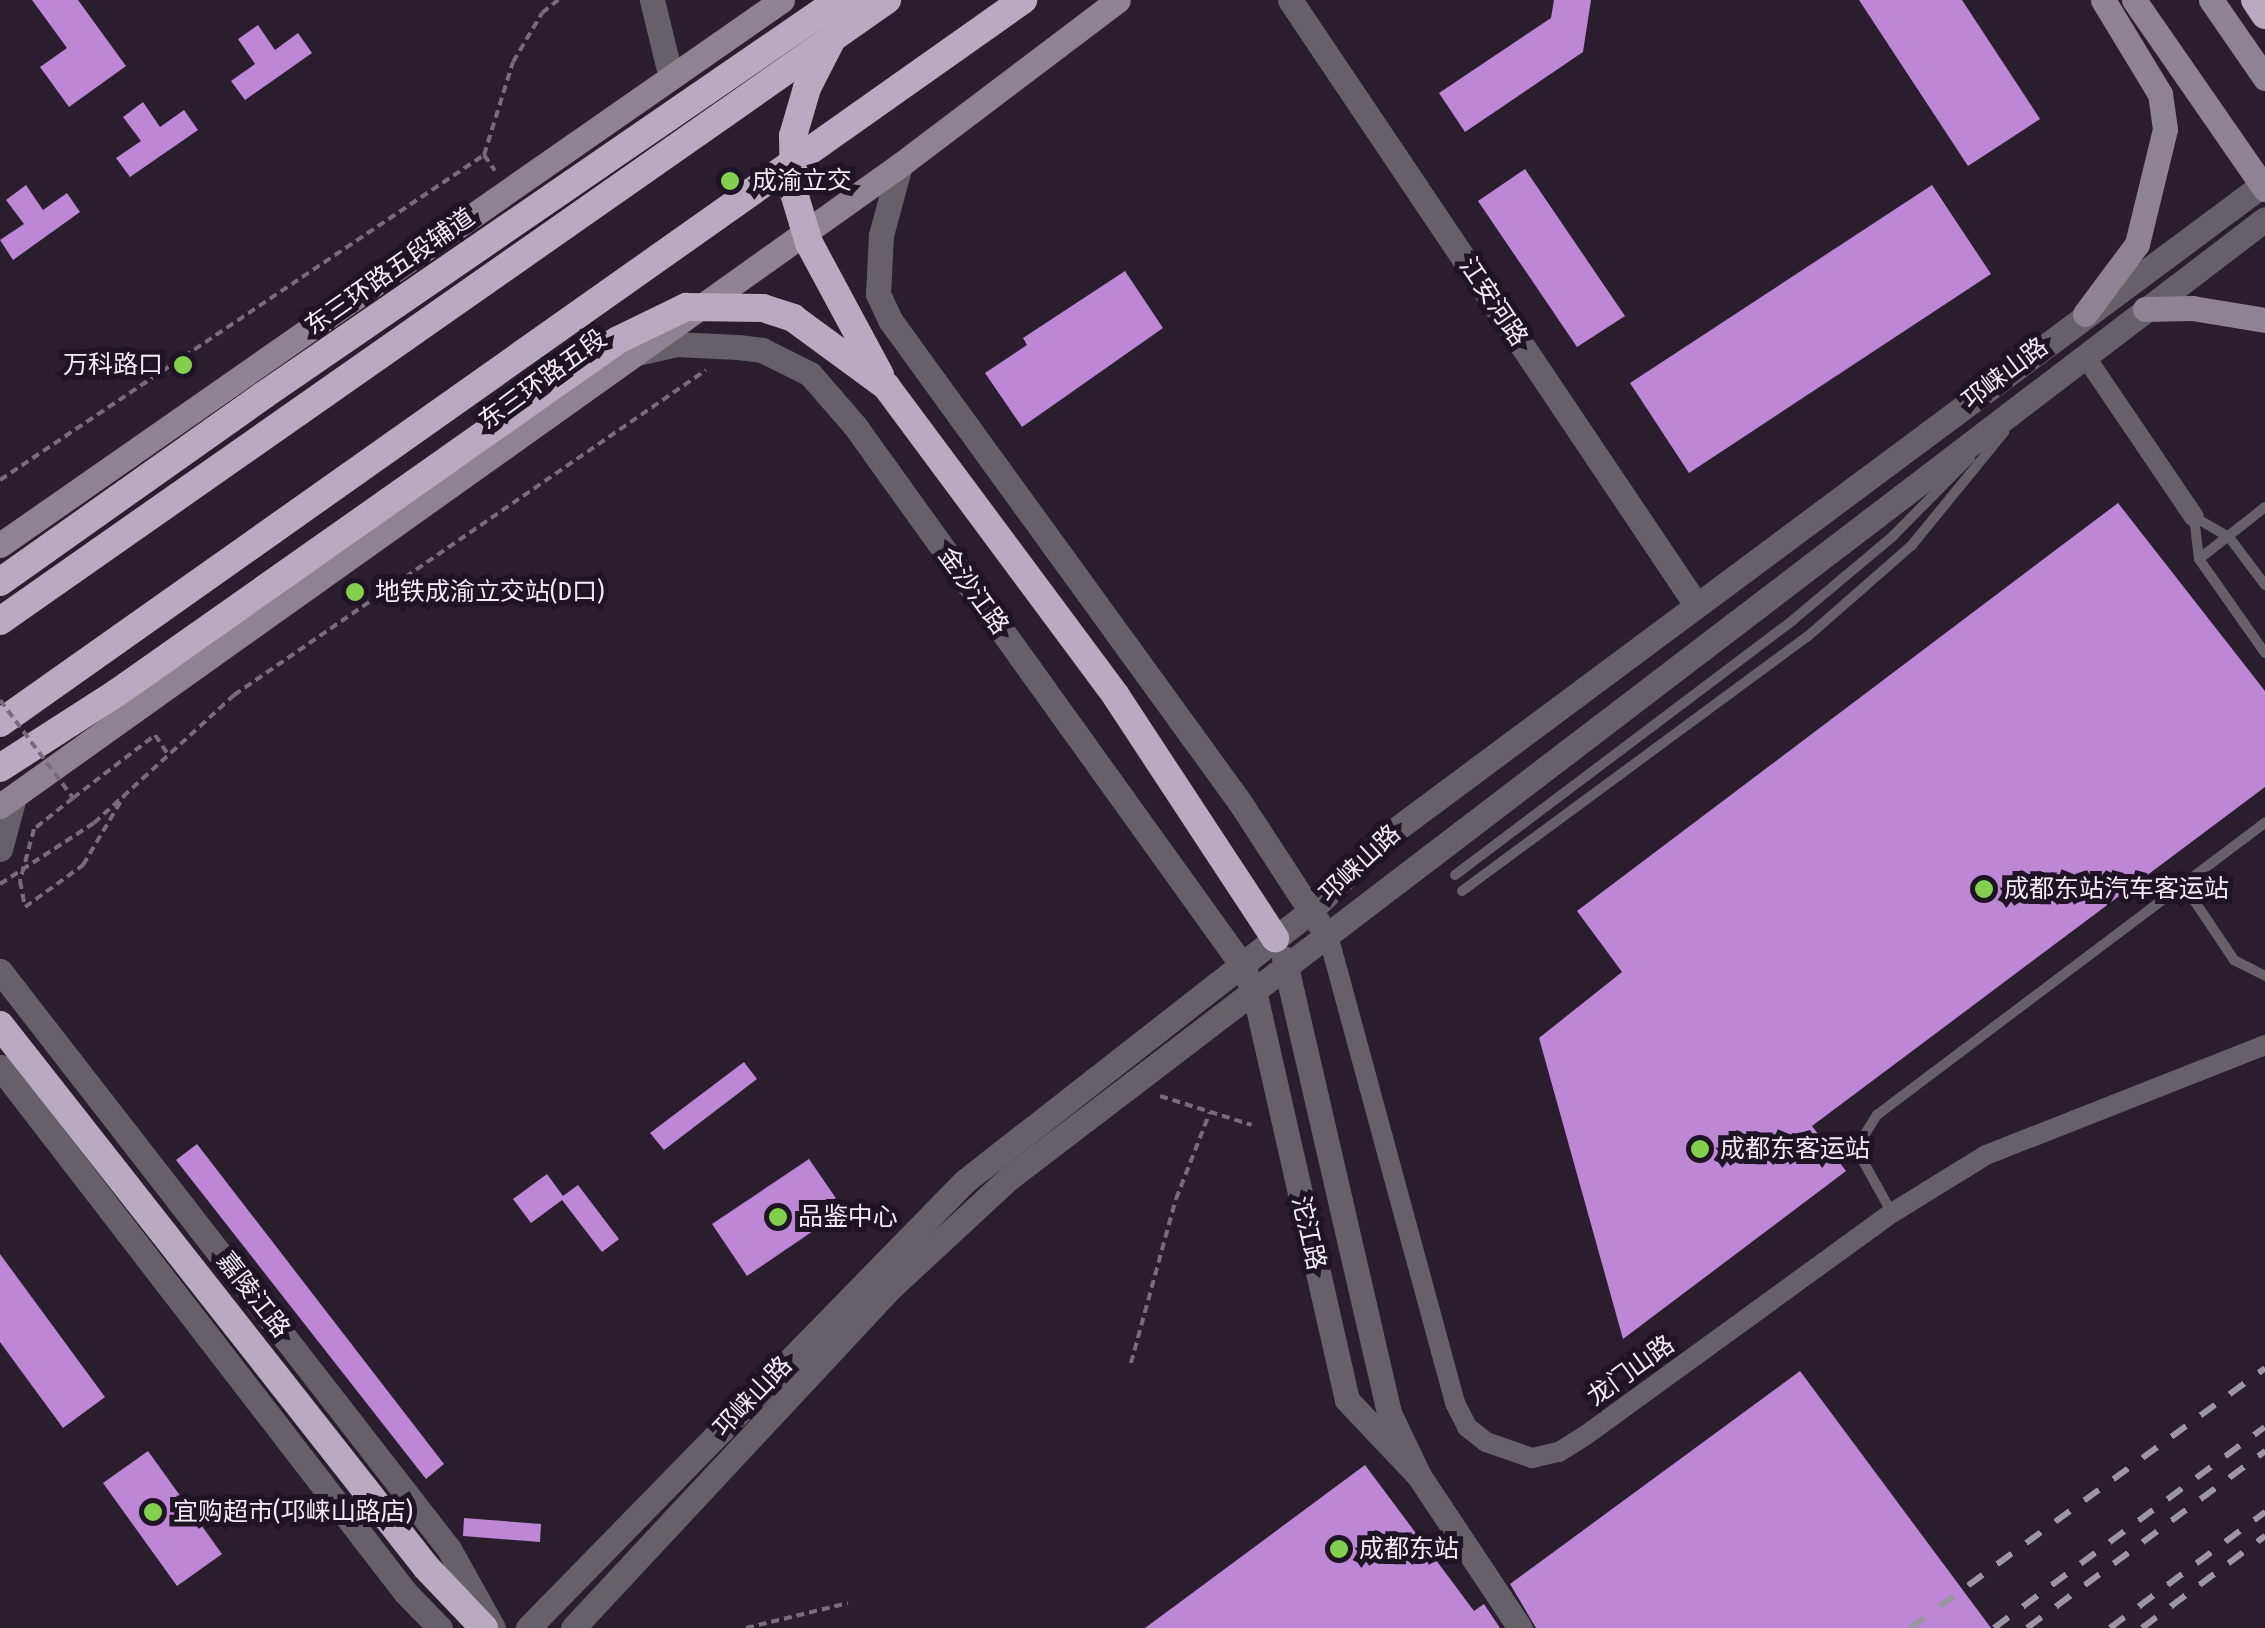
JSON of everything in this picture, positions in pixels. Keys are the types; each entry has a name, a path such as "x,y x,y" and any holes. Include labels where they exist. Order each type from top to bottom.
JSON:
{"highway":[{"path":"0,582 399,298 838,0"},
{"path":"852,0 798,120 794,193 809,242 886,386 1116,696 1276,938"},
{"path":"0,621 887,0"},
{"name":"东三环路五段","path":"0,724 1024,0"},
{"path":"2255,0 2265,15"},
{"path":"0,768 118,692 618,340 673,312 718,305 793,318 886,386"},
{"path":"0,1025 297,1398 426,1567 484,1628"}],"main road":[{"name":"东三环路五段辅道","path":"0,545 670,74 782,0"},
{"name":"东三环路五段","path":"7,801 629,354 900,165 1118,0"},
{"path":"2086,314 2137,244 2165,129 2160,94 2104,0"},
{"path":"2134,0 2264,184"},
{"path":"2145,0 2264,184"},
{"path":"2211,0 2265,78"},
{"path":"2146,310 2192,308 2265,320"}],"street":[{"path":"652,0 670,74"},
{"name":"江安河路","path":"1290,0 1696,604"},
{"path":"900,165 881,235 878,294 890,320 1239,801 1329,939"},
{"name":"邛崃山路","path":"528,1628 965,1181 1310,911 1387,836 2264,184"},
{"name":"邛崃山路","path":"573,1628 888,1290 1009,1178 1329,939 1487,810 2265,219"},
{"name":"金沙江路","path":"629,354 675,344 738,347 762,350 810,374 856,426 1242,965"},
{"path":"2085,356 2194,517"},
{"path":"0,850 7,801"},
{"path":"1276,938 1289,968 1312,1094 1389,1413 1419,1476 1485,1581 1520,1628"},
{"name":"龙门山路","path":"1329,939 1455,1403 1467,1427 1486,1442 1532,1458 1560,1452 1892,1213 1986,1156 2265,1045"},
{"name":"沱江路","path":"1242,965 1255,994 1347,1400 1419,1476"},
{"name":"嘉陵江路","path":"0,972 450,1549 493,1628"},
{"path":"0,1068 404,1592 440,1628"},
{"path":"1485,1581 1509,1628"}],"lane":[{"path":"1455,874 1793,620 1892,536 2034,394"},
{"path":"1462,892 1834,614 1912,545 2034,394"},
{"path":"2199,560 2265,507"},
{"path":"2194,517 2229,537 2265,584"},
{"path":"2194,517 2199,560 2265,653"},
{"path":"1892,1213 1875,1186 1860,1142 1877,1115 2265,823"},
{"path":"2183,884 2234,960 2265,976"}],"path":[{"path":"0,481 484,154 514,62 542,13 558,0"},
{"path":"0,884 94,822 234,695 738,347"},
{"path":"0,700 73,798"},
{"path":"128,790 83,864 25,906 24,870 34,830 155,735 168,754"},
{"path":"1160,1096 1252,1125"},
{"path":"1131,1364 1176,1200 1210,1112"},
{"path":"746,1628 848,1603"}],"building":[{"path":"32,0 78,0 126,66 69,107 40,67 67,48"},
{"path":"1554,0 1591,0 1583,52 1465,132 1439,93 1551,18"},
{"path":"1859,0 1962,0 2040,119 1968,166"},
{"path":"258,25 275,50 298,33 312,53 245,100 231,81 255,64 238,39"},
{"path":"143,102 160,127 184,110 198,130 130,177 116,158 141,141 123,117"},
{"path":"1525,169 1625,316 1577,347 1478,201"},
{"path":"26,185 43,210 67,193 80,212 13,260 0,240 24,224 6,200"},
{"path":"1932,185 1991,274 1689,473 1630,383"},
{"path":"1125,271 1163,328 1022,427 985,373 1027,345 1023,338"},
{"path":"2118,503 2265,691 2265,787 1812,1126 1846,1171 1623,1339 1539,1038 1622,972 1577,911"},
{"path":"744,1062 757,1079 664,1150 650,1133"},
{"path":"197,1144 444,1464 426,1479 176,1160"},
{"name":"品鉴中心","path":"809,1159 844,1210 747,1276 712,1224"},
{"path":"547,1174 563,1196 578,1185 619,1239 602,1252 562,1200 531,1223 513,1199"},
{"path":"0,1254 105,1397 63,1428 0,1342"},
{"path":"1800,1371 1991,1628 1536,1628 1510,1584"},
{"path":"148,1451 222,1554 177,1586 103,1483"},
{"name":"成都东站","path":"1365,1465 1474,1611 1484,1604 1500,1628 1145,1628"},
{"path":"464,1518 541,1524 540,1542 463,1536"}],"railway":[{"path":"1910,1628 2265,1368"},
{"path":"1994,1628 2265,1427"},
{"path":"2027,1628 2265,1451"},
{"path":"2110,1628 2265,1512"},
{"path":"2142,1628 2265,1536"}],"place":[{"name":"成渝立交","path":"730,181"},
{"name":"万科路口","path":"183,365"},
{"name":"地铁成渝立交站(D口)","path":"355,592"},
{"name":"成都东站汽车客运站","path":"1984,889"},
{"name":"成都东客运站","path":"1700,1149"},
{"name":"品鉴中心","path":"778,1217"},
{"name":"宜购超市(邛崃山路店)","path":"153,1512"},
{"name":"成都东站","path":"1339,1549"}]}
